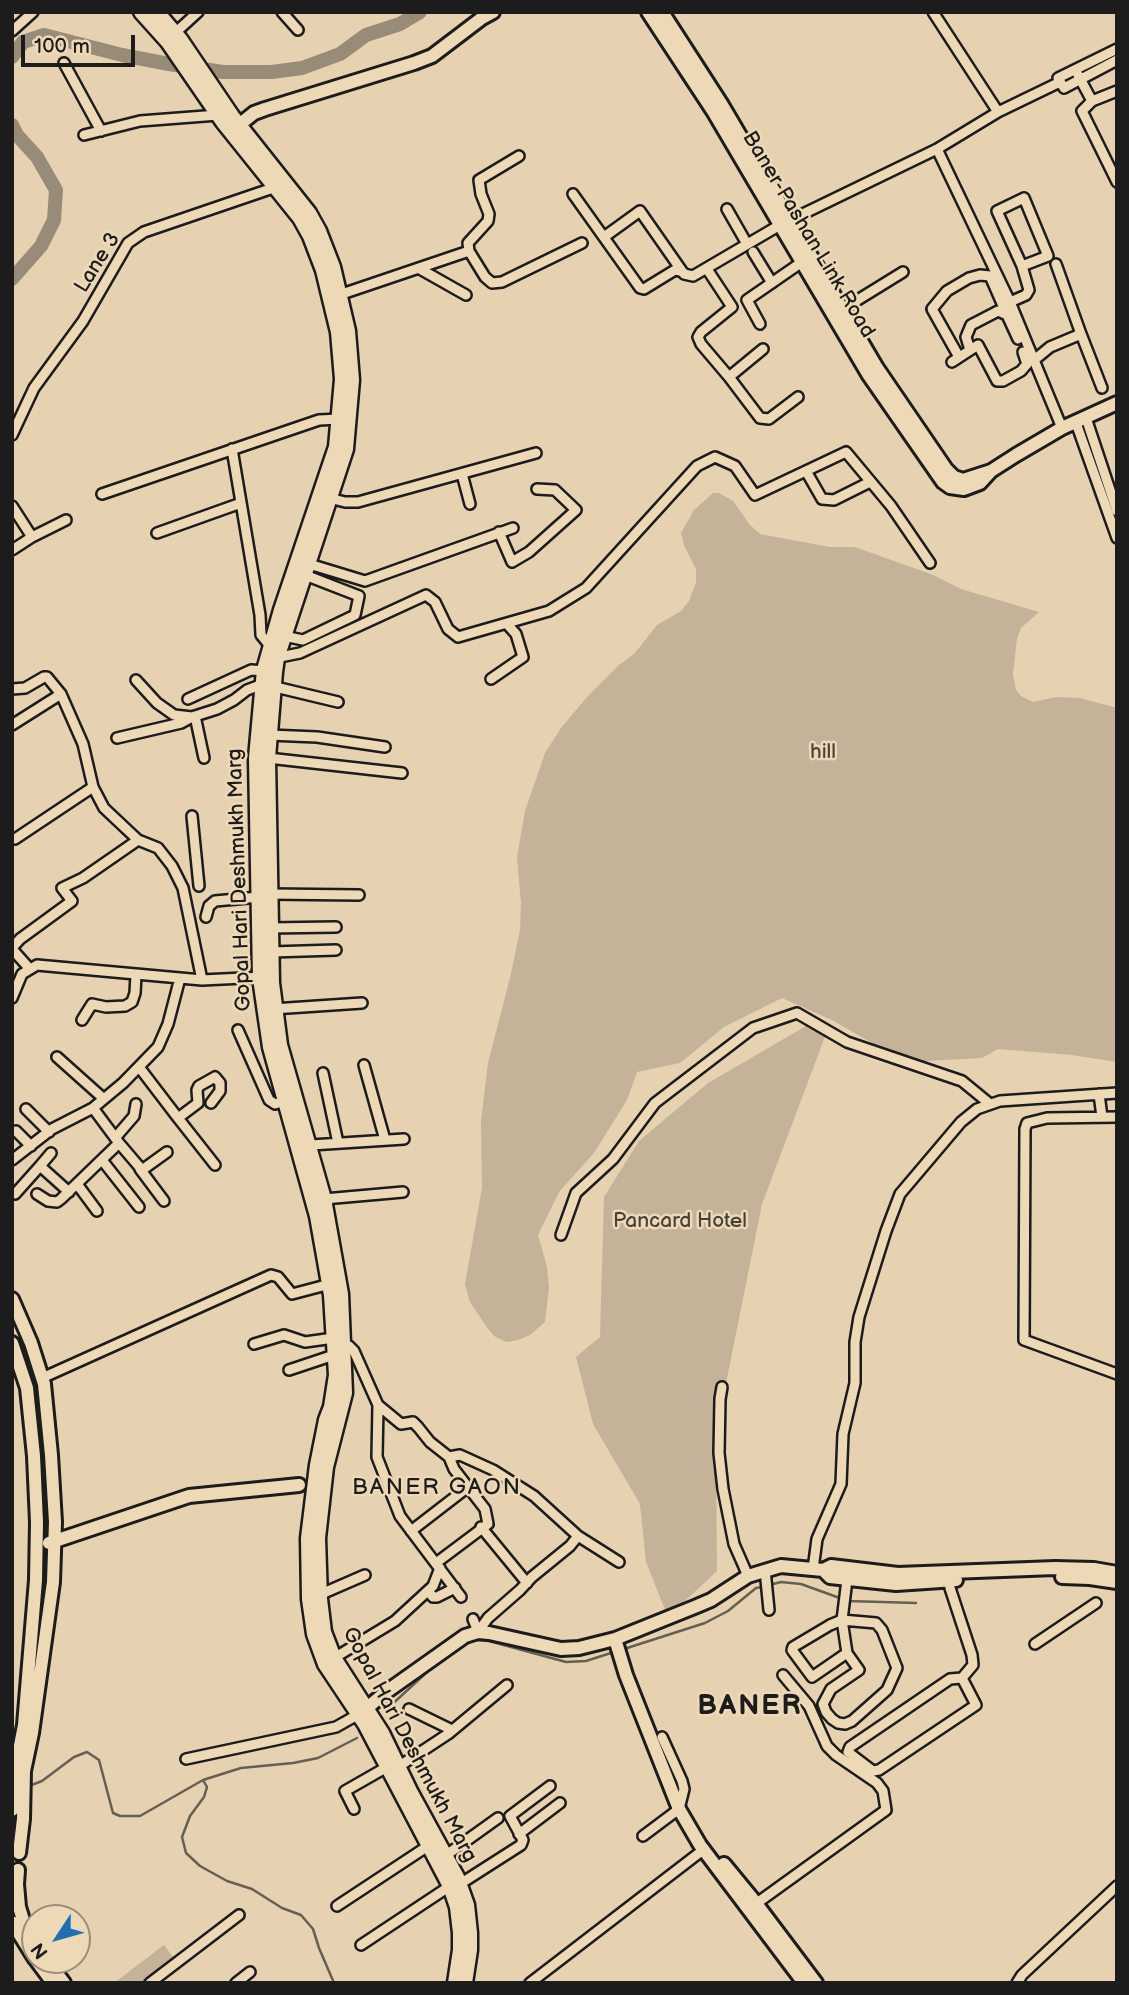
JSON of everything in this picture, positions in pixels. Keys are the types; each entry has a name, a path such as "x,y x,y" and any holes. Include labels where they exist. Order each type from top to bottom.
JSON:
{"main road":[{"name":"Gopal Hari Deshmukh Marg","path":"141,12 174,38"},
{"name":"Gopal Hari Deshmukh Marg","path":"157,12 204,83 309,213 326,246 351,352 350,420 342,463 284,636 270,667 264,895 271,952 266,977"},
{"name":"Gopal Hari Deshmukh Marg","path":"204,83 218,114 300,218 336,296 341,353 339,419 332,460 270,667 256,758 269,1009 268,1040 317,1216 330,1284 344,1398 315,1484 308,1538 312,1625 325,1664 363,1711"},
{"name":"Gopal Hari Deshmukh Marg","path":"269,1009 311,1145 324,1199 339,1275 337,1346"},
{"name":"Gopal Hari Deshmukh Marg","path":"315,1484 319,1595 324,1632 334,1658 445,1856 455,1885 460,1933 455,1983"},
{"name":"Gopal Hari Deshmukh Marg","path":"393,1767 428,1846 467,1905 470,1950 465,1983"}],"street":[{"path":"12,31 33,12"},
{"path":"174,38 198,12"},
{"path":"282,12 298,30"},
{"name":"Baner-Pashan Link Road","path":"649,12 843,309 877,369 945,474"},
{"name":"Baner-Pashan Link Road","path":"662,12 722,105 785,222 802,262 868,374 945,474"},
{"path":"933,12 998,112"},
{"path":"239,125 254,113 265,109 414,64 432,56 487,14"},
{"path":"1117,48 1058,78 1064,88 1117,60"},
{"path":"64,63 101,131"},
{"path":"1075,69 1092,101"},
{"path":"604,237 640,211 688,277 750,248 785,222 937,149 998,112 1060,82"},
{"path":"1117,91 1092,101 1082,111 1117,183"},
{"path":"84,135 140,121 218,114"},
{"path":"937,149 1010,302 1062,428"},
{"path":"519,156 479,180 489,214 488,221 468,243 469,251 485,277 492,283 502,282 582,243"},
{"name":"Lane 3","path":"12,435 34,388 83,321 122,250 134,237 276,187"},
{"path":"573,194 643,289 675,270 683,272"},
{"path":"1010,302 1026,295 1028,290 1022,266 997,211 1024,198 1048,256 1022,266"},
{"path":"727,209 772,283"},
{"path":"336,296 469,251"},
{"path":"760,324 747,300 802,262"},
{"path":"1056,264 1102,388"},
{"path":"420,269 466,295"},
{"path":"707,269 732,307 701,332 698,337 701,344 760,418 769,419 798,397"},
{"path":"843,309 903,272"},
{"path":"990,276 1027,364 1021,371 997,382 978,345 970,350 956,359 932,309 947,291 969,278 990,276"},
{"path":"970,350 966,337 971,326 998,311 1007,315"},
{"path":"1033,361 1050,347 1080,334"},
{"path":"729,377 763,349"},
{"path":"945,474 963,480 991,471 1062,428 1117,402"},
{"path":"102,494 319,420 339,419"},
{"path":"1081,421 1091,429 1112,482 1117,511"},
{"path":"1081,421 1117,538"},
{"path":"232,449 261,635 270,667 338,702"},
{"path":"188,699 251,670 270,667 426,595 435,602 448,629 458,636 549,611 586,588 697,466 715,457 735,466 755,495 846,452 891,506 930,563"},
{"path":"329,498 358,502 536,453"},
{"path":"806,471 822,499 834,500 870,482"},
{"path":"462,474 470,503"},
{"path":"499,532 512,562 529,552 576,510 555,490 537,489"},
{"path":"157,533 241,503"},
{"path":"12,506 32,537"},
{"path":"12,550 66,520"},
{"path":"307,570 365,581 513,528"},
{"path":"284,636 303,640 355,615 357,610 359,596 307,570"},
{"path":"491,679 523,657 516,634 507,624"},
{"path":"117,738 181,723 226,705 247,690 270,667"},
{"path":"12,689 25,688 47,677 61,694 83,744 93,787 104,808 138,840 158,848 172,866 183,888 202,980"},
{"path":"136,680 166,711 174,715 193,716"},
{"path":"12,725 61,694"},
{"path":"193,716 204,758"},
{"path":"270,735 317,737 386,747"},
{"path":"268,758 402,773"},
{"path":"15,839 93,787"},
{"path":"192,816 199,886"},
{"path":"29,968 12,949 20,939 72,901 62,888 83,878 138,840"},
{"path":"206,917 209,906 215,901 264,895 359,895"},
{"path":"269,928 336,927"},
{"path":"271,952 336,950"},
{"path":"12,998 22,974 29,968 45,965 202,980 266,977"},
{"path":"82,1020 92,1004 115,1007 132,1002 136,975"},
{"path":"12,1160 49,1132 93,1108 158,1047 168,1024 180,978"},
{"path":"269,1009 362,1003"},
{"path":"561,1235 576,1193 613,1160 655,1103 753,1028 797,1013 847,1042 962,1081 990,1104"},
{"path":"238,1030 269,1100 275,1104 285,1101"},
{"path":"57,1057 104,1099"},
{"path":"364,1065 385,1140"},
{"path":"139,1067 215,1165"},
{"path":"323,1073 338,1143"},
{"path":"178,1118 198,1103 197,1090 200,1086 215,1077 220,1083 220,1091 211,1103"},
{"path":"818,1570 817,1539 841,1484 843,1434 855,1383 855,1342 859,1317 900,1194 961,1122 978,1108 1000,1101 1117,1093"},
{"path":"1099,1094 1102,1117"},
{"path":"37,1194 57,1202 69,1192 102,1160 134,1116 136,1104"},
{"path":"93,1108 164,1200"},
{"path":"26,1109 49,1132"},
{"path":"1117,1116 1047,1118 1027,1123 1024,1340 1117,1374"},
{"path":"16,1131 31,1146"},
{"path":"311,1145 404,1139"},
{"path":"140,1169 144,1169 167,1152"},
{"path":"15,1194 51,1153"},
{"path":"102,1160 139,1207"},
{"path":"40,1166 69,1192"},
{"path":"77,1184 97,1211"},
{"path":"324,1199 403,1192"},
{"path":"42,1378 271,1275 278,1277 292,1294 330,1284"},
{"path":"12,1299 31,1343 42,1378 51,1455 55,1541 53,1582 19,1771 15,1850 21,1861 15,1873 15,1902"},
{"path":"254,1344 284,1335 305,1342 349,1346 354,1351 378,1405 377,1447 380,1467 400,1516 461,1597"},
{"path":"12,1343 27,1388 34,1456 37,1547 28,1729"},
{"path":"289,1370 337,1346"},
{"path":"722,1387 719,1452 723,1489 734,1544 748,1576"},
{"path":"334,1658 396,1621 437,1579 438,1565 481,1527 488,1524 485,1508 454,1469 449,1457 430,1442 413,1422 401,1424 378,1405"},
{"path":"449,1457 460,1455 493,1470 534,1496 578,1535 619,1562"},
{"path":"37,1547 189,1496 315,1484"},
{"path":"411,1531 468,1488"},
{"path":"481,1527 527,1583"},
{"path":"186,1759 335,1727 363,1711 451,1644 478,1632 488,1618 570,1546 578,1535"},
{"path":"766,1581 781,1566 818,1570 831,1566 898,1574 1090,1578 1117,1582"},
{"path":"818,1570 830,1577 896,1584 949,1576 1055,1568 1094,1569 1117,1573"},
{"path":"319,1595 365,1575"},
{"path":"478,1632 561,1649 579,1648 615,1640 711,1600 748,1576 766,1581"},
{"path":"949,1576 973,1665 962,1678 950,1679 850,1747 848,1752 873,1771 880,1770 976,1705 962,1678"},
{"path":"847,1580 842,1620 847,1653 859,1670 831,1689 823,1703 826,1712 838,1723 852,1721 887,1690 897,1668 882,1630 876,1623 842,1620 792,1650 812,1677 847,1653"},
{"path":"766,1581 769,1610"},
{"path":"428,1591 433,1597 437,1597 455,1588"},
{"path":"1035,1644 1096,1603"},
{"path":"473,1619 478,1632"},
{"path":"615,1640 645,1726 679,1809 700,1844 804,1983"},
{"path":"757,1903 884,1812 887,1806 883,1791 877,1783 827,1746 809,1706 783,1675"},
{"path":"354,1809 345,1791 393,1767 452,1730 508,1685"},
{"path":"409,1709 452,1730"},
{"path":"643,1836 679,1809 684,1789 662,1737"},
{"path":"360,1945 521,1845 523,1840 510,1818 512,1813 550,1786"},
{"path":"519,1834 560,1804"},
{"path":"445,1856 498,1818"},
{"path":"530,1983 705,1842 757,1903 816,1983"},
{"path":"337,1906 428,1846"},
{"path":"1017,1983 1022,1975 1117,1886"},
{"path":"150,1983 239,1915"},
{"path":"236,1983 250,1972"}],"green space":[{"name":"hill","path":"713,493 719,493 733,501 760,534 830,547 855,547 933,575 961,589 1039,612 1021,628 1017,638 1013,675 1016,690 1033,702 1056,697 1080,698 1117,708 1117,1062 998,1049 982,1058 905,1062 832,1020 782,998 724,1027 680,1063 637,1072 627,1100 594,1153 559,1192 538,1235 547,1267 549,1288 545,1322 530,1335 506,1342 494,1336 486,1326 470,1302 465,1284 482,1188 481,1121 488,1063 520,930 517,857 525,811 545,753 561,728 587,697 635,653 657,625 681,611 689,601 696,582 696,569 681,533 694,510"},
{"name":"Pancard Hotel","path":"806,1026 826,1034 762,1204 719,1418 716,1459 717,1571 668,1617 646,1562 640,1504 593,1424 576,1357 600,1337 604,1197 639,1141 708,1083"},
{"path":"164,1945 176,1961 148,1983 114,1983"}],"waterway":[{"path":"12,57 23,42 44,35 169,64 223,72 272,72 302,68 340,54 366,35 400,24 420,12"},
{"path":"12,125 17,135 37,157 56,190 54,220 41,246 12,279"},
{"path":"769,1585 781,1582 801,1584 848,1601 916,1603"},
{"path":"624,1649 705,1623 728,1611 756,1588 763,1587"},
{"path":"387,1709 426,1673 465,1644 476,1640 489,1641 566,1662 586,1661 614,1652"},
{"path":"29,1786 42,1781 74,1757 87,1752 99,1760 113,1813 120,1816 140,1816 203,1780 241,1768 318,1758 357,1738"},
{"path":"203,1780 207,1787 204,1797 190,1816 182,1837 186,1853 200,1866 227,1881 252,1889 282,1908 301,1915 313,1929 334,1983"}],"district":[{"name":"BANER GAON","path":"437,1488"},
{"name":"BANER","path":"750,1707"}]}
